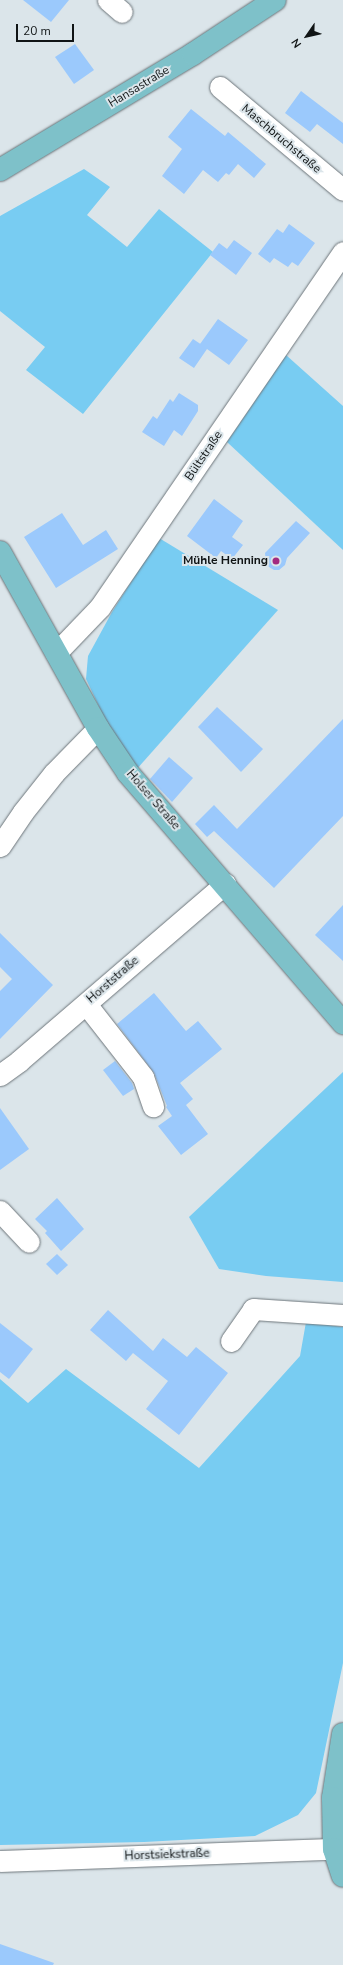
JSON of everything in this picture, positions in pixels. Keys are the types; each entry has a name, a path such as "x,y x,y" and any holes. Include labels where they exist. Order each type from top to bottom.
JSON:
{"main road":[{"name":"Hansastraße","path":"0,170 193,54 275,0"},
{"name":"Holser Straße","path":"0,552 98,728 128,773 343,1023"},
{"path":"343,1734 333,1798 334,1848 343,1876"}],"street":[{"name":"Maschbruchstraße","path":"220,87 343,190"},
{"name":"Bültstraße","path":"56,653 100,607 343,252"},
{"path":"0,846 23,812 54,773 98,728"},
{"name":"Horststraße","path":"0,1074 19,1061 225,884"},
{"path":"86,1004 143,1076 153,1106"},
{"path":"0,1211 29,1242"},
{"path":"231,1341 253,1309 343,1315"},
{"name":"Horstsiekstraße","path":"0,1861 334,1848"}],"shaded area":[{"path":"84,169 110,187 87,215 127,247 159,209 213,252 83,414 26,370 45,347 0,311 0,216"},
{"path":"286,355 343,406 343,550 227,442"},
{"path":"159,538 278,610 136,770 102,713 86,679 88,656 112,612"},
{"path":"343,1072 343,1282 266,1276 219,1269 189,1217"},
{"path":"306,1322 343,1327 343,1663 316,1793 298,1815 255,1836 144,1842 0,1845 0,1379 28,1403 66,1369 199,1468 300,1356"}],"building":[{"path":"23,0 69,0 51,22"},
{"path":"75,44 94,70 74,84 55,57"},
{"path":"301,91 343,123 343,144 317,124 310,132 285,113"},
{"path":"191,109 225,136 228,132 266,164 254,178 238,164 229,175 226,173 218,182 203,170 184,194 162,176 182,149 168,137"},
{"path":"289,224 315,243 298,266 292,262 288,267 274,258 270,263 258,254 277,229 283,233"},
{"path":"234,240 252,253 236,275 210,255 219,243 227,249"},
{"path":"218,319 248,340 229,365 207,349 194,368 179,358 193,339 200,344"},
{"path":"179,393 198,405 198,411 182,436 174,430 164,446 142,432 153,416 157,419 170,399 173,402"},
{"path":"214,499 243,521 232,537 243,545 232,559 221,551 216,558 187,536"},
{"path":"62,513 83,545 106,530 118,549 56,588 24,537"},
{"path":"296,521 310,533 287,558 285,565 279,570 274,570 266,563 265,553"},
{"path":"217,707 263,749 241,772 198,727"},
{"path":"343,719 343,816 274,888 214,831 207,837 195,824 214,805 237,829"},
{"path":"169,757 193,778 172,802 150,779"},
{"path":"343,905 343,961 315,935"},
{"path":"0,933 53,985 0,1039 0,991 12,979 0,967"},
{"path":"154,993 186,1031 198,1021 222,1049 180,1083 193,1099 186,1105 208,1134 181,1155 158,1126 172,1116 166,1107 167,1106 154,1073 117,1024"},
{"path":"115,1061 132,1083 134,1089 123,1096 103,1070"},
{"path":"0,1108 29,1149 0,1170"},
{"path":"57,1198 84,1229 61,1251 45,1233 47,1231 35,1219"},
{"path":"57,1254 68,1265 57,1275 46,1264"},
{"path":"108,1310 153,1351 163,1338 187,1357 196,1347 228,1373 179,1435 146,1409 168,1381 133,1353 126,1361 90,1330"},
{"path":"0,1323 33,1349 9,1379 0,1372"},
{"path":"0,1944 54,1963 53,1965 0,1965"}],"place":[{"name":"Mühle Henning","path":"276,561"}]}
